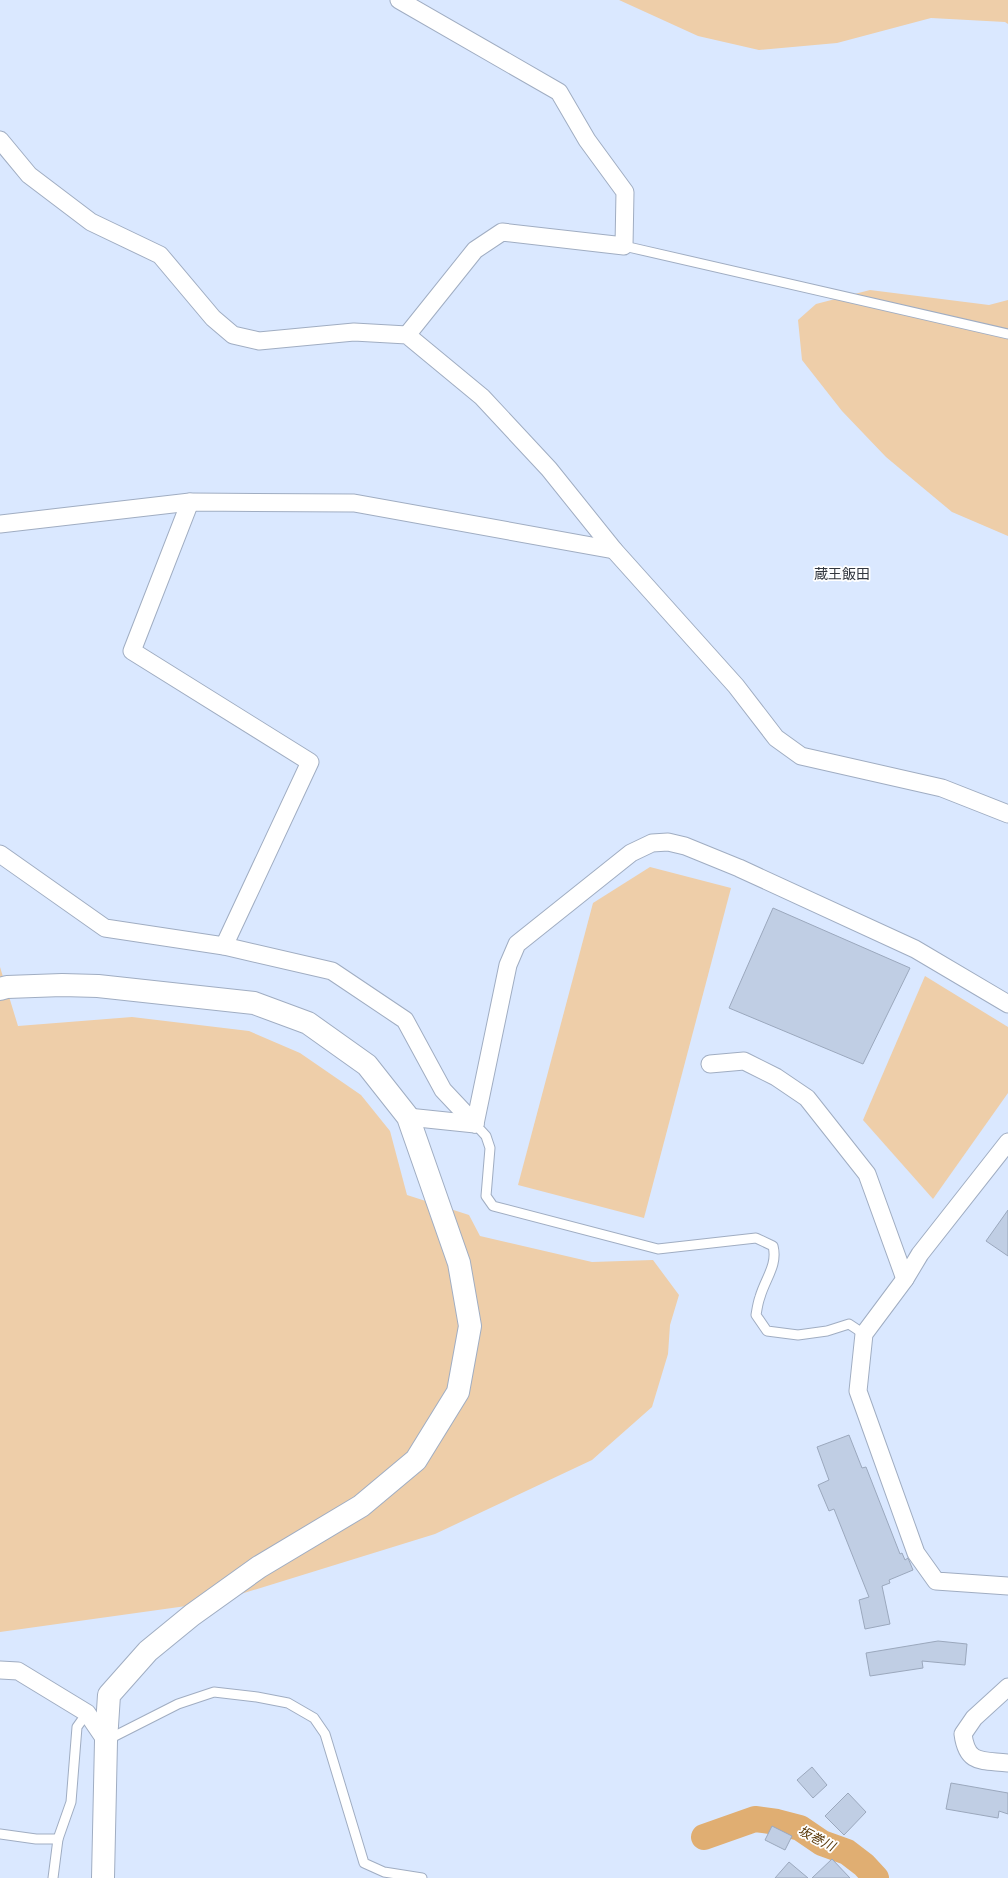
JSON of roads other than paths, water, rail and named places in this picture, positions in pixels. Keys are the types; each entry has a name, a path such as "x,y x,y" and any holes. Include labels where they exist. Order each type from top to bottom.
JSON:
{"street":[{"path":"399,0 559,92 587,140 625,192 624,246 502,232 475,250 407,334"},
{"path":"0,140 29,175 91,222 160,256 213,318 233,335 259,341 354,332 407,334 482,397 549,469 614,550 736,686 776,738 801,756 942,788 1008,814"},
{"path":"0,524 190,502 354,503 614,550"},
{"path":"190,502 132,651 310,762 224,946"},
{"path":"475,1124 508,965 517,944 631,853 652,843 668,842 685,846 746,871 915,949 1008,1004"},
{"path":"0,854 105,928 224,946 332,971 405,1020 443,1090 475,1124"},
{"path":"0,989 7,987 62,985 98,986 254,1003 308,1023 367,1065 408,1117 459,1263 470,1326 458,1392 416,1460 361,1506 259,1568 192,1615 148,1651 109,1694 106,1741 103,1878"},
{"path":"710,1064 744,1061 776,1077 806,1098 867,1174 905,1279"},
{"path":"408,1117 475,1124"},
{"path":"1008,1142 920,1254 905,1279 864,1334 858,1391 916,1553 936,1581 1008,1586"},
{"path":"0,1670 18,1671 87,1714 106,1741"},
{"path":"1008,1687 974,1718 963,1734 965,1749 976,1759 1008,1763"}],"lane":[{"path":"624,246 1008,334"},
{"path":"475,1124 486,1136 490,1148 486,1196 493,1206 622,1241 658,1249 756,1238 773,1246 775,1256 771,1271 759,1298 756,1315 767,1331 798,1335 827,1331 849,1324 864,1334"},
{"path":"106,1741 178,1704 214,1692 258,1697 288,1703 314,1718 325,1734 364,1863 384,1872 422,1878"},
{"path":"53,1878 58,1839 70,1802 77,1727 87,1714"},
{"path":"0,1834 36,1839 58,1839"}],"waterway":[{"name":"坂巻川","path":"704,1837 755,1819 777,1822 800,1828 822,1843 847,1852 864,1865 876,1878"}],"district":[{"name":"蔵王飯田","path":"842,574"}]}
